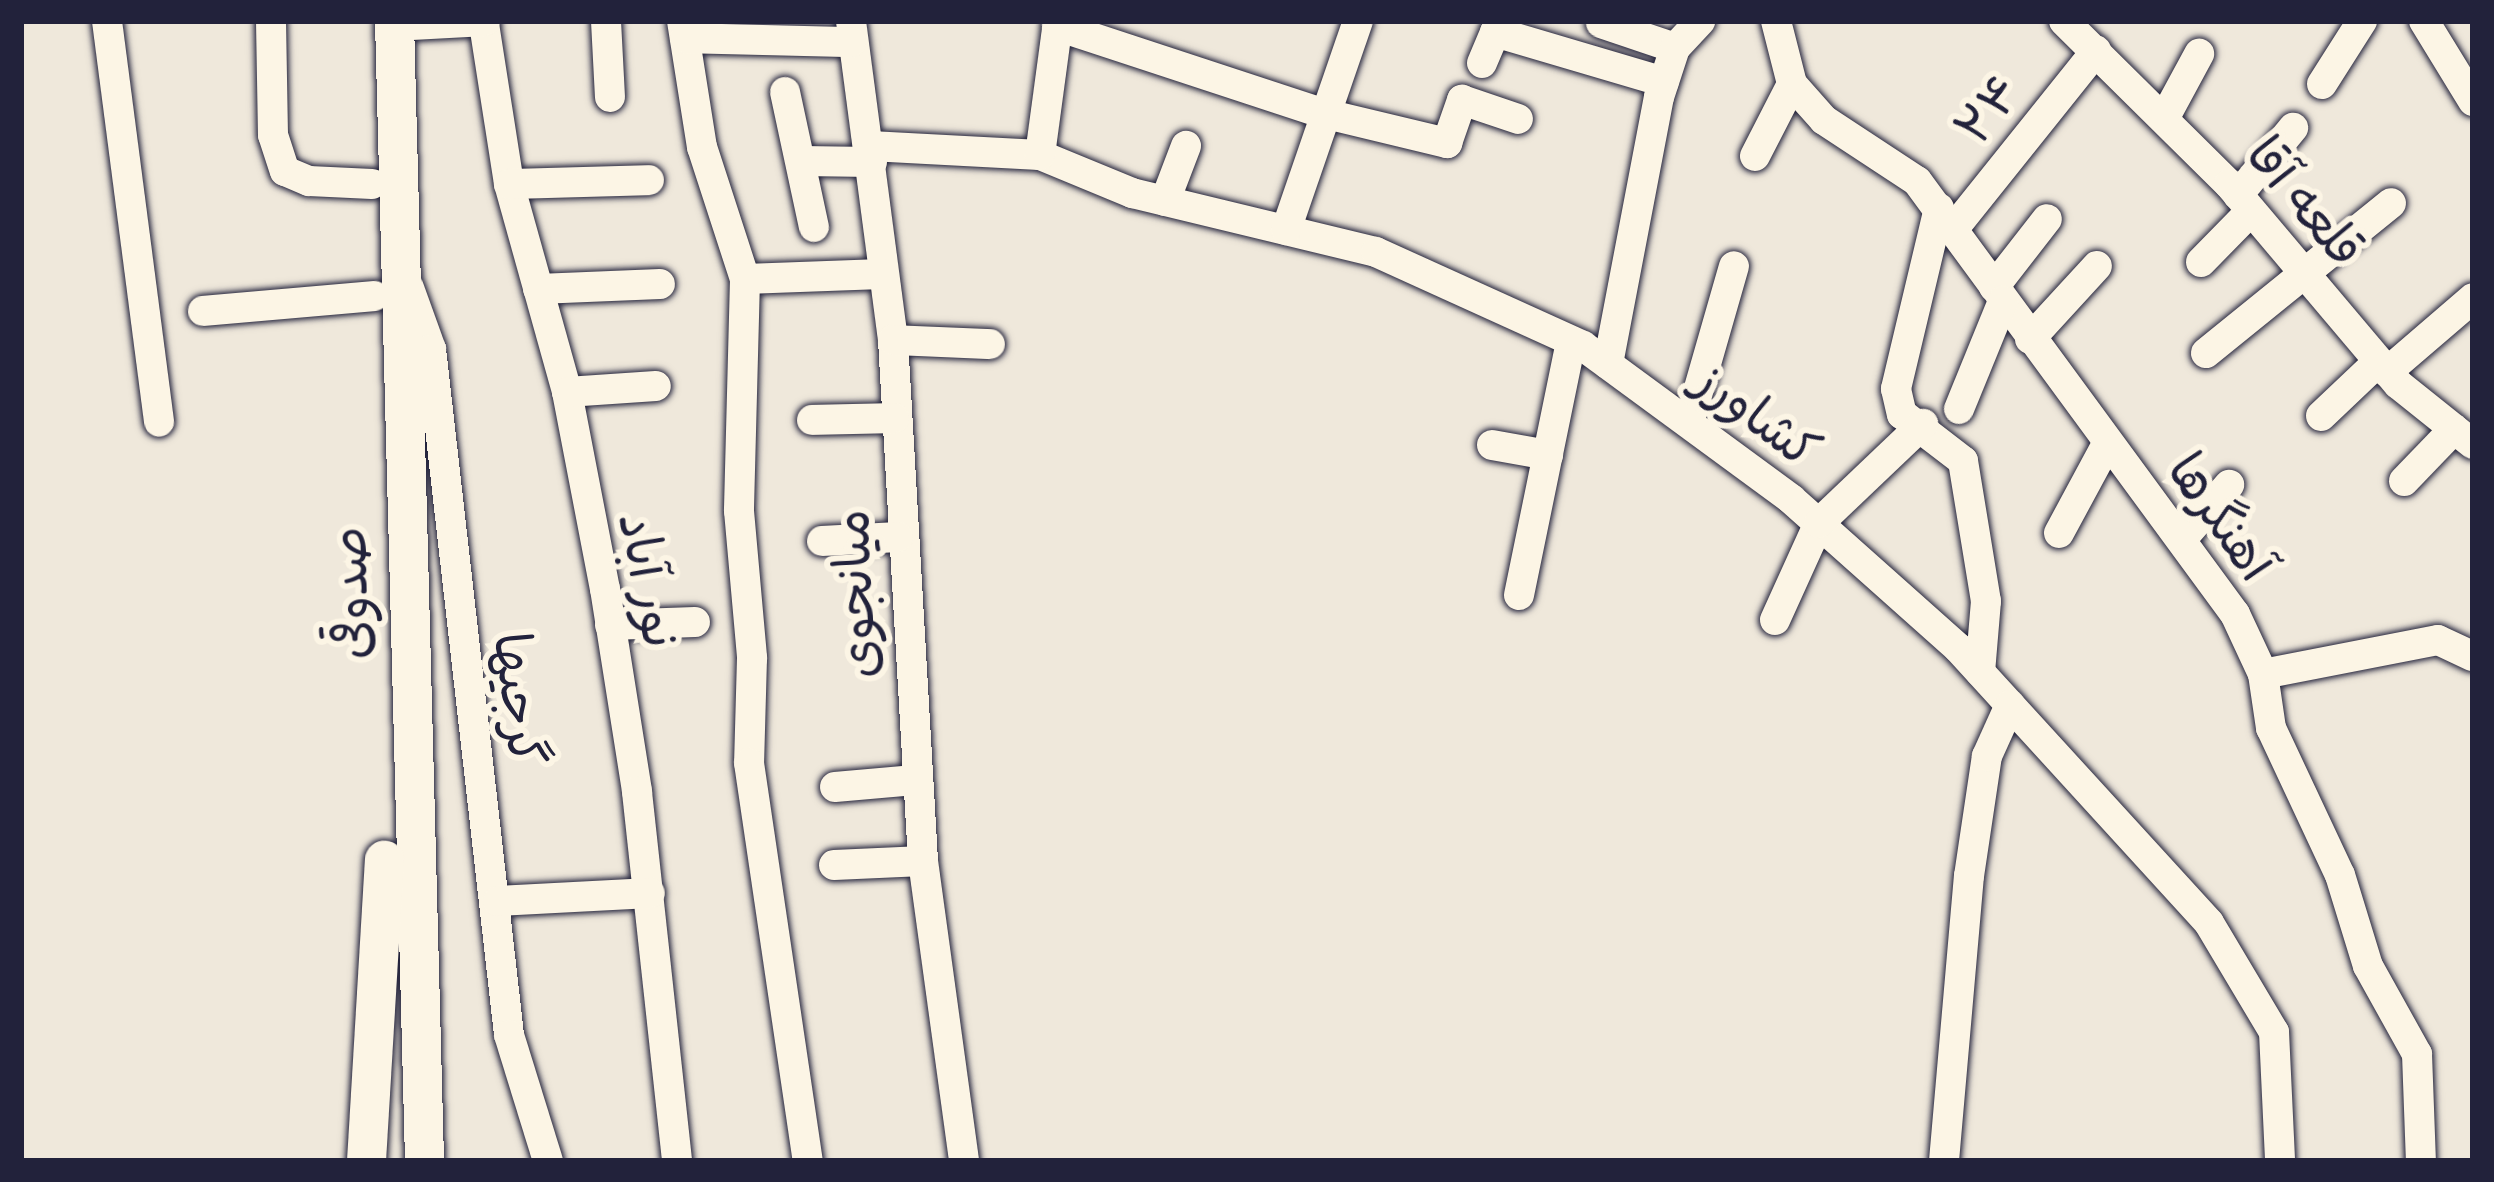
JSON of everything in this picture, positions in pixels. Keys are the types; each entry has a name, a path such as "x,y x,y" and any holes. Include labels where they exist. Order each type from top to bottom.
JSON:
{"main road":[{"name":"صدوقی","path":"366,1161 385,912 372,184 387,23"},
{"name":"صدوقی","path":"387,23 424,1161"}],"street":[{"path":"106,21 159,422"},
{"path":"271,21 272,135 285,171 309,181 372,184"},
{"path":"606,21 610,97"},
{"path":"1286,230 1322,113 1358,21"},
{"path":"1608,364 1664,82 1675,48 1700,21"},
{"name":"آهنگرها","path":"1775,21 1792,84 1824,120 1917,181 2235,614 2263,674 2271,728 2340,875 2368,966 2417,1054 2421,1161"},
{"name":"قلعه آقا","path":"2064,21 2165,117 2383,367 2464,437"},
{"path":"2322,84 2362,21"},
{"path":"2424,21 2473,101"},
{"path":"387,23 484,22"},
{"name":"نور آباد","path":"484,22 509,184 567,392 610,625 650,893 677,1161"},
{"path":"1601,22 1675,48"},
{"path":"1040,154 1057,23 1322,113 1447,142 1462,100 1518,119"},
{"path":"808,1161 749,763 752,658 740,511 745,279 702,147 684,29 851,31"},
{"name":"میانجوی","path":"851,31 871,154 892,340 898,537 922,861 964,1161"},
{"path":"1482,63 1495,32 1664,82"},
{"name":"۲۴","path":"1947,218 2096,51"},
{"path":"2165,117 2199,54"},
{"path":"1755,156 1792,84"},
{"path":"785,92 814,226"},
{"path":"2201,262 2293,128"},
{"path":"1165,201 1186,146"},
{"name":"کشاورز","path":"802,161 871,154 1040,154 1165,201 1376,252 1571,340 1608,364 1819,523 1980,672 2210,923 2274,1032 2280,1161"},
{"path":"509,184 649,180"},
{"path":"2206,352 2391,203"},
{"path":"1947,218 1896,388 1902,414 1923,424 1963,461 1986,601 1980,672"},
{"path":"1959,409 1998,294 2047,219"},
{"name":"گرجیها","path":"395,249 431,349 498,901 509,1035 548,1161"},
{"path":"1689,424 1734,266"},
{"path":"2030,339 2097,266"},
{"path":"745,279 882,274"},
{"path":"538,289 660,284"},
{"path":"203,311 374,296"},
{"path":"2321,416 2473,298"},
{"path":"892,340 990,344"},
{"path":"1519,595 1571,340"},
{"path":"567,392 656,386"},
{"path":"812,420 894,418"},
{"path":"1775,620 1819,523 1923,424"},
{"path":"2404,481 2464,437"},
{"path":"2059,533 2107,444"},
{"path":"1492,445 1548,455"},
{"path":"2182,538 2229,485"},
{"path":"821,541 898,537"},
{"path":"610,625 695,622"},
{"path":"2263,674 2438,640 2473,656"},
{"path":"1944,1161 1975,836 1987,756 2010,705"},
{"path":"835,788 915,780"},
{"path":"834,866 922,861"},
{"path":"498,901 650,893"}]}
